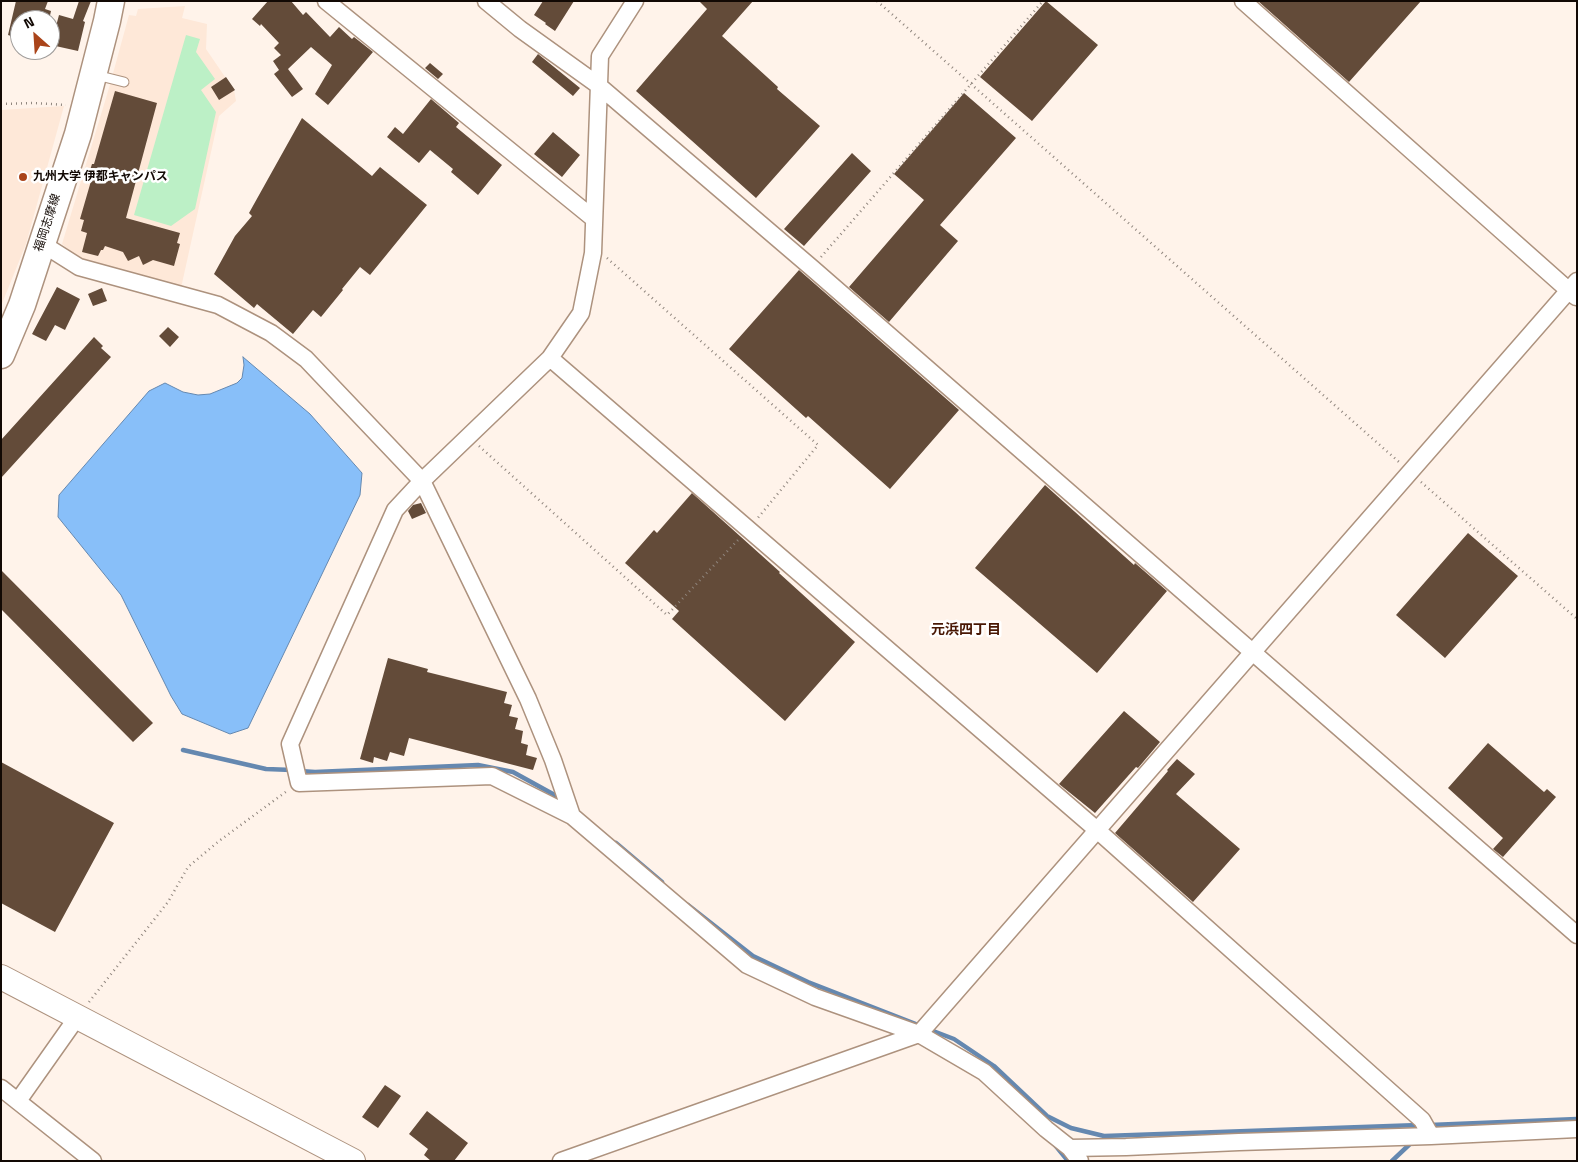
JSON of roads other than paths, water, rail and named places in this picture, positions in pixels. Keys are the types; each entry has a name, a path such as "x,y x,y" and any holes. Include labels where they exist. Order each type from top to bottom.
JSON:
{"main road":[{"name":"福岡志摩線","path":"1,355 6,328 22,305 78,134 111,1"}],"street":[{"path":"326,1 594,219"},
{"path":"486,1 520,29 598,84 812,268 1577,935"},
{"path":"635,1 600,56 593,254 581,313 550,358 395,510 290,744 300,783 492,776 572,816 747,965 815,997 923,1029 984,1072 1075,1154 1126,1147 1577,1129"},
{"path":"561,1161 923,1029 1410,472 1574,289 1243,1"},
{"path":"41,243 79,267 218,305 270,333 306,359 422,482 528,699 553,760 572,816"},
{"path":"550,358 1097,830 1422,1120 1431,1136"},
{"path":"1,976 353,1161"},
{"path":"18,1101 78,1016"},
{"path":"1,1088 93,1161"}],"lane":[{"path":"94,74 124,82"}],"water":[{"path":"243,357 310,414 362,473 360,495 248,728 230,734 182,714 171,696 121,595 58,517 59,495 149,391 165,383 183,392 198,395 210,394 237,383 242,378"}],"waterway":[{"path":"183,750 266,769 292,770"},
{"path":"300,771 315,772 478,765 513,772 562,799"},
{"path":"616,843 662,882"},
{"path":"688,905 753,956 808,982 921,1026"},
{"path":"928,1029 954,1039 994,1066 1047,1116 1071,1128 1104,1136 1419,1125"},
{"path":"1430,1125 1577,1119"},
{"path":"1392,1161 1413,1143"},
{"path":"1055,1145 1068,1161"}],"place":[{"name":"九州大学 伊都キャンパス","path":"23,177"}],"district":[{"name":"元浜四丁目","path":"966,631"}]}
